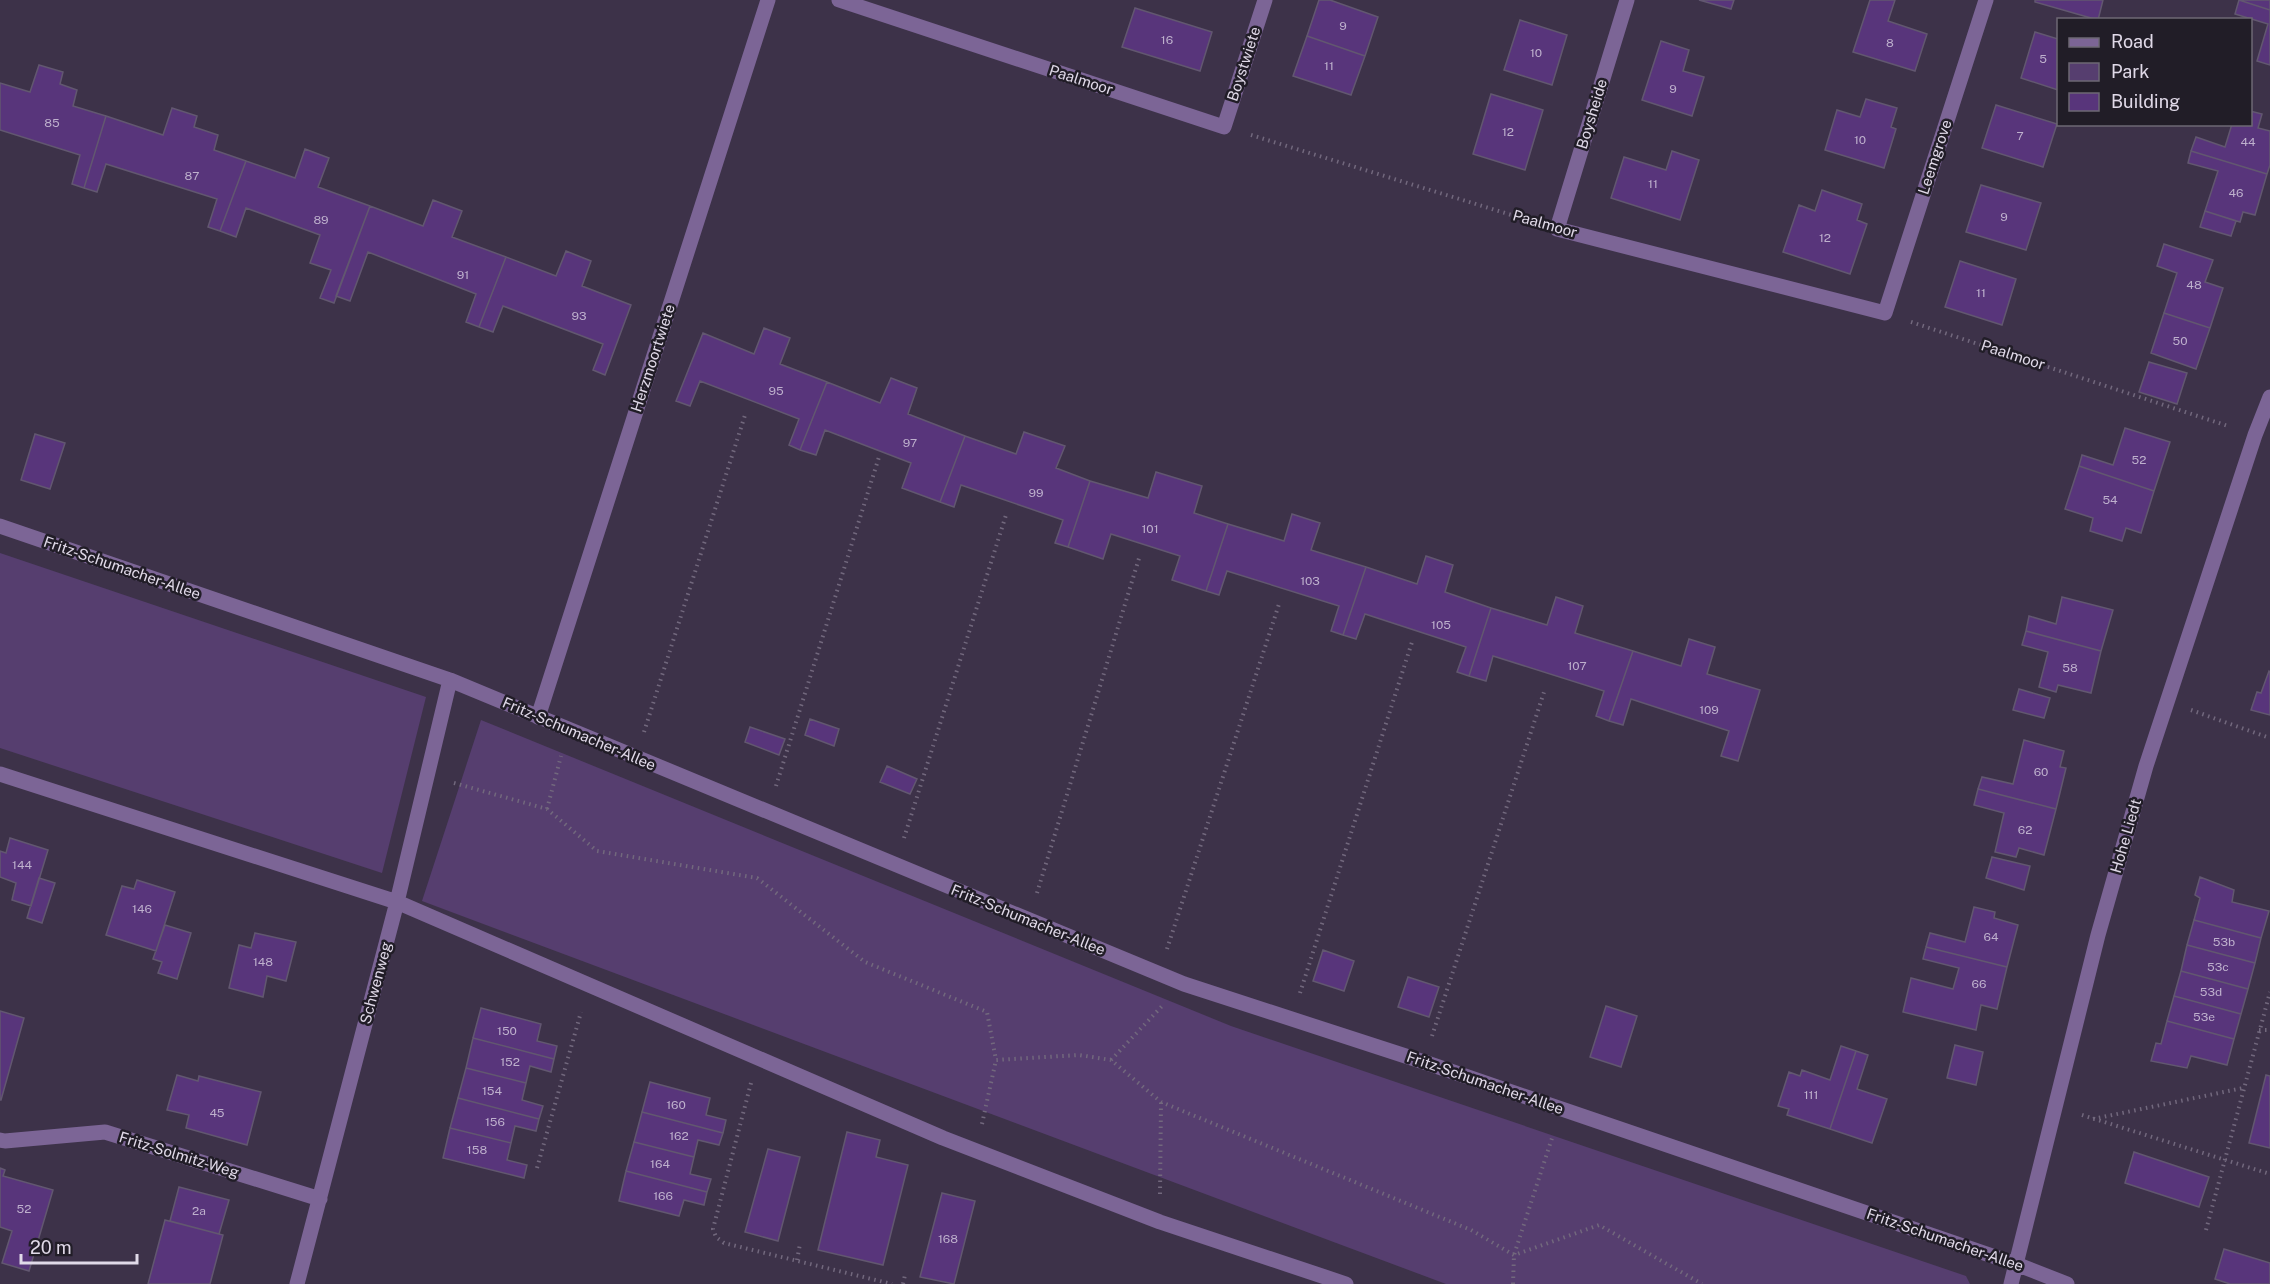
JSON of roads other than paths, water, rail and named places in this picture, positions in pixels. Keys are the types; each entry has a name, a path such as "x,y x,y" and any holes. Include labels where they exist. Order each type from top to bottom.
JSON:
{"street":[{"name":"Herzmoortwiete","path":"538,717 768,0"},
{"name":"Paalmoor","path":"839,0 1224,127"},
{"name":"Boystwiete","path":"1224,127 1265,0"},
{"name":"Boysheide","path":"1557,229 1627,0"},
{"name":"Leemgrove","path":"1885,313 1986,0"},
{"name":"Paalmoor","path":"1557,229 1885,313"},
{"name":"Hohe Liedt","path":"2011,1284 2098,935 2146,766 2255,435 2270,397"},
{"name":"Fritz-Schumacher-Allee","path":"0,526 450,680 1184,984 1424,1062 2016,1264 2067,1284"},
{"name":"Schwenweg","path":"297,1284 397,902 450,680"},
{"path":"0,774 397,902 975,1151 1160,1222 1346,1284"},
{"name":"Fritz-Solmitz-Weg","path":"0,1140 105,1132 320,1199"}]}
